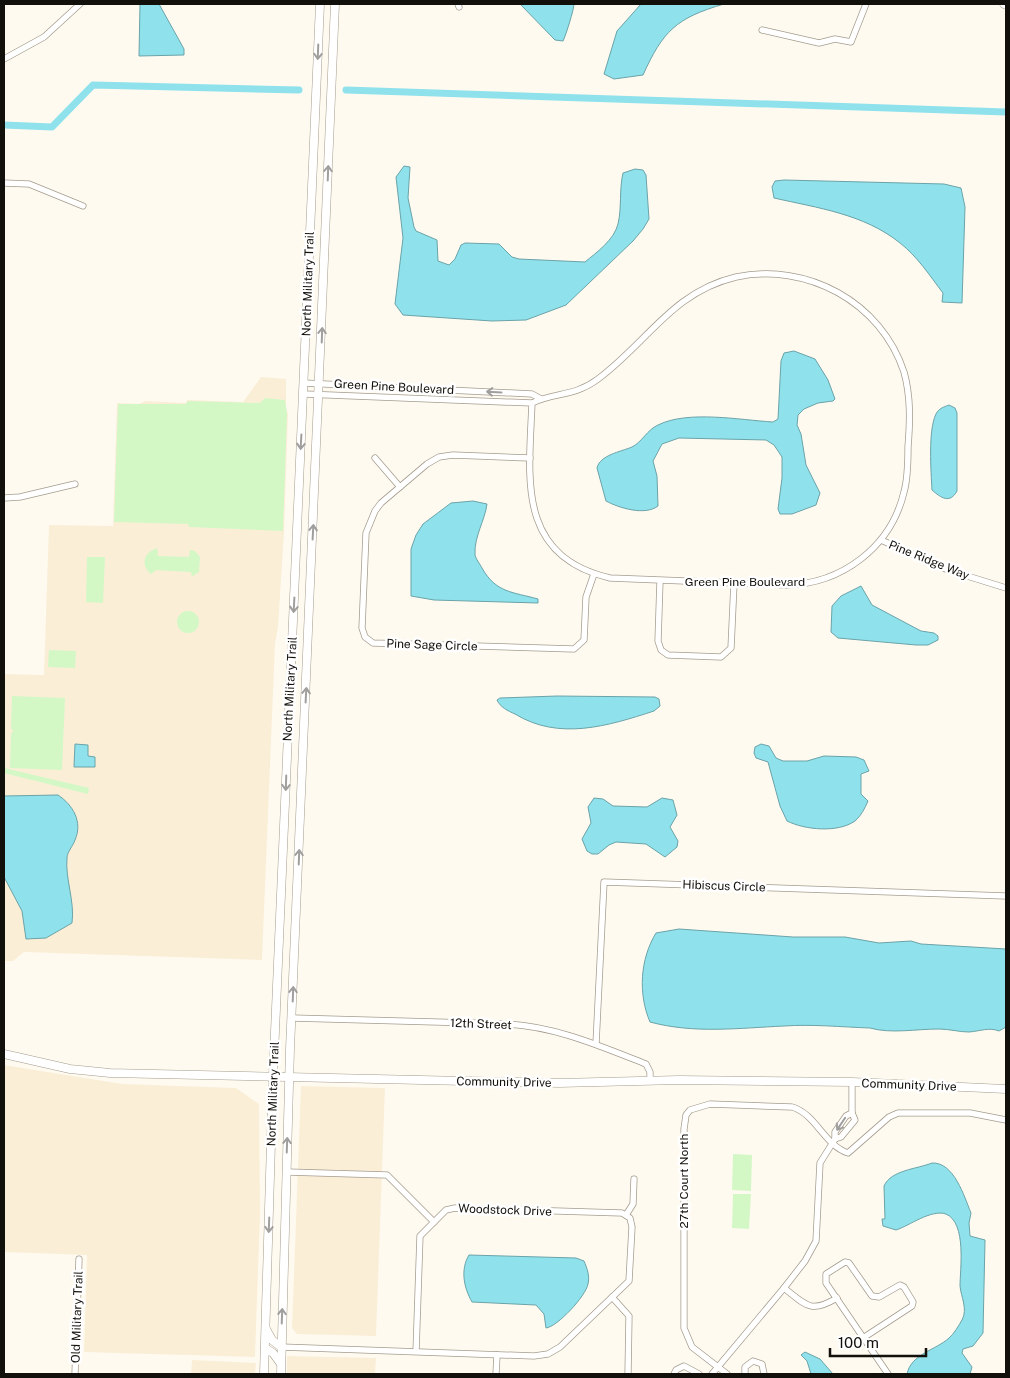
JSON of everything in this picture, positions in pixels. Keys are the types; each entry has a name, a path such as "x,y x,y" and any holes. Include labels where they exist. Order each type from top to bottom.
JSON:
{"main road":[{"name":"North Military Trail","path":"264,1374 273,1076 320,4"},
{"name":"North Military Trail","path":"280,1374 289,1078 335,4"},
{"path":"288,734 304,735"},
{"name":"Community Drive","path":"4,1054 70,1069 110,1073 559,1083 650,1081 852,1082 1006,1089"},
{"path":"266,1327 272,1340 281,1346"},
{"path":"265,1348 281,1364"}],"street":[{"path":"4,59 44,37 80,4"},
{"path":"762,30 819,43 835,39 851,42 866,4"},
{"path":"4,183 29,184 83,206"},
{"name":"Green Pine Boulevard","path":"304,394 532,403 541,398 569,394 598,379 679,303 720,282 745,276 779,274 795,276 826,286 855,302 882,329 898,357 908,389 910,415 905,491 897,514 881,540 851,567 821,580 794,585 619,579 594,574 561,554 541,529 530,495 532,403"},
{"name":"Green Pine Boulevard","path":"304,383 532,394 541,398"},
{"name":"Pine Sage Circle","path":"530,458 444,456 431,461 378,507 366,533 362,628 365,637 373,643 574,649 584,640 586,597 594,574"},
{"path":"376,458 400,488"},
{"path":"4,498 76,484"},
{"name":"Pine Ridge Way","path":"881,540 948,570 1006,588"},
{"path":"660,581 658,641 661,650 668,655 716,658 725,655 731,648 734,583"},
{"name":"Hibiscus Circle","path":"596,1044 604,882 1006,896"},
{"name":"12th Street","path":"292,1018 522,1025 560,1032 646,1064 650,1072 650,1081"},
{"path":"712,1374 730,1350 784,1288 805,1261 816,1241 820,1163 834,1141 835,1132 846,1116 852,1113 852,1082"},
{"name":"27th Court North","path":"727,1374 692,1347 684,1328 684,1137 686,1115 690,1110 702,1104 792,1107 803,1112 834,1141"},
{"path":"834,1141 848,1153 889,1117 903,1112 970,1113 1006,1120"},
{"path":"287,1172 387,1175 434,1222"},
{"path":"281,1346 534,1356 552,1352 626,1284 630,1276 632,1227 626,1215 633,1204 634,1179"},
{"name":"Woodstock Drive","path":"416,1352 420,1241 423,1232 446,1210 455,1208 622,1213 626,1215"},
{"name":"Old Military Trail","path":"75,1374 79,1259"},
{"path":"863,1338 912,1306 912,1298 904,1287 900,1285 879,1297 872,1296 852,1267 845,1262 826,1274 826,1283 837,1298 863,1338 888,1374"},
{"path":"784,1288 812,1308 822,1306 837,1298"},
{"path":"612,1297 629,1316 628,1374"},
{"path":"496,1374 497,1355"},
{"path":"745,1374 746,1367 753,1361 762,1364 764,1374"},
{"path":"674,1374 676,1370 684,1366 699,1374"}],"shaded area":[{"path":"261,377 286,379 286,408 288,414 284,532 278,627 275,644 262,960 24,952 13,961 4,961 4,674 44,675 49,525 113,526 117,403 139,404 145,401 186,403 187,400 243,402"},
{"path":"4,1065 122,1084 236,1088 259,1104 260,1213 255,1357 84,1352 87,1255 4,1252"},
{"path":"301,1086 385,1088 376,1336 297,1334 292,1328"},
{"path":"287,1356 376,1358 375,1374 287,1374"},
{"path":"192,1360 256,1363 255,1374 191,1374"}],"green space":[{"path":"265,398 285,400 287,414 283,531 189,527 188,524 114,522 118,404 186,404 188,401 260,403"},
{"path":"157,548 158,556 189,557 190,550 195,551 200,557 199,572 191,577 192,574 190,572 156,570 151,574 145,567 145,559 149,552"},
{"path":"87,557 105,557 103,603 86,602"},
{"path":"188,611 196,614 199,622 196,630 188,633 180,630 177,622 180,614"},
{"path":"49,650 76,651 75,668 48,667"},
{"path":"12,696 65,698 62,770 10,768 11,734 13,731 11,728"},
{"path":"4,768 89,788 88,794 4,773"},
{"path":"733,1154 752,1155 751,1191 732,1190"},
{"path":"733,1194 751,1194 749,1229 732,1228"}],"water":[{"path":"140,4 159,4 184,49 184,55 139,56"},
{"path":"520,4 574,4 563,41 555,40"},
{"path":"641,4 724,4 694,15 673,28 657,47 643,75 614,79 604,74 617,31"},
{"path":"404,166 410,167 408,198 414,227 416,231 437,240 438,261 449,265 455,259 461,245 465,243 499,244 512,257 519,259 585,262 604,245 616,230 619,218 623,173 635,169 643,170 646,175 649,219 633,241 566,305 526,320 492,321 403,315 395,304 403,238 396,177"},
{"path":"775,181 944,184 961,188 965,207 962,303 942,302 943,293 923,267 906,248 886,233 840,213 774,198 772,187"},
{"path":"794,351 815,359 828,380 835,399 804,409 798,415 797,425 801,434 806,465 820,493 816,505 792,514 780,514 778,509 782,478 782,457 774,445 766,440 679,438 662,444 653,461 657,476 658,506 653,509 639,511 606,501 597,468 599,464 606,457 636,445 658,425 670,420 699,417 773,422 778,419 781,361 784,353"},
{"path":"949,405 955,408 957,413 957,491 948,499 932,490 931,451 933,421 940,409"},
{"path":"473,501 487,504 475,548 475,556 487,576 499,587 513,593 538,599 538,603 434,600 411,596 411,549 416,535 423,524 451,503"},
{"path":"861,586 872,605 921,631 934,633 938,636 938,640 928,645 916,645 838,638 831,632 832,606 841,596"},
{"path":"557,696 655,697 659,699 660,706 654,711 619,722 601,726 566,729 532,722 510,712 500,705 497,700 500,698"},
{"path":"75,744 88,745 88,756 95,757 95,767 74,767"},
{"path":"761,744 769,746 776,758 783,761 807,761 824,756 856,757 864,760 869,771 861,774 861,794 868,801 861,814 848,825 831,829 812,828 787,821 780,806 768,762 756,758 754,753 755,747"},
{"path":"58,795 72,809 78,827 75,840 67,858 67,874 73,915 72,923 46,938 26,939 22,911 4,877 4,796"},
{"path":"594,798 603,799 613,806 647,807 662,798 673,800 677,815 670,827 678,841 677,847 665,857 646,844 616,842 598,854 592,854 587,851 582,839 591,823 588,807"},
{"path":"679,929 793,937 845,937 879,943 911,941 921,944 1006,949 1006,1027 999,1031 988,1029 969,1032 939,1029 886,1031 870,1028 805,1025 700,1029 667,1026 650,1022 642,988 642,977 647,954 656,933"},
{"path":"932,1163 940,1164 946,1168 957,1181 971,1213 969,1223 970,1236 985,1240 983,1333 973,1346 963,1349 962,1353 972,1367 970,1374 907,1374 913,1362 951,1336 964,1316 964,1303 960,1286 960,1237 953,1219 946,1214 940,1213 927,1216 896,1230 883,1226 882,1219 885,1219 884,1186 887,1181 898,1173"},
{"path":"469,1255 576,1258 584,1261 589,1281 582,1296 570,1310 557,1322 546,1328 544,1314 536,1305 472,1302 464,1279 466,1261"},
{"path":"805,1352 820,1359 833,1374 811,1374 807,1361 801,1355"}],"waterway":[{"path":"4,125 52,127 93,85 299,90"},
{"path":"346,90 1006,112"}]}
